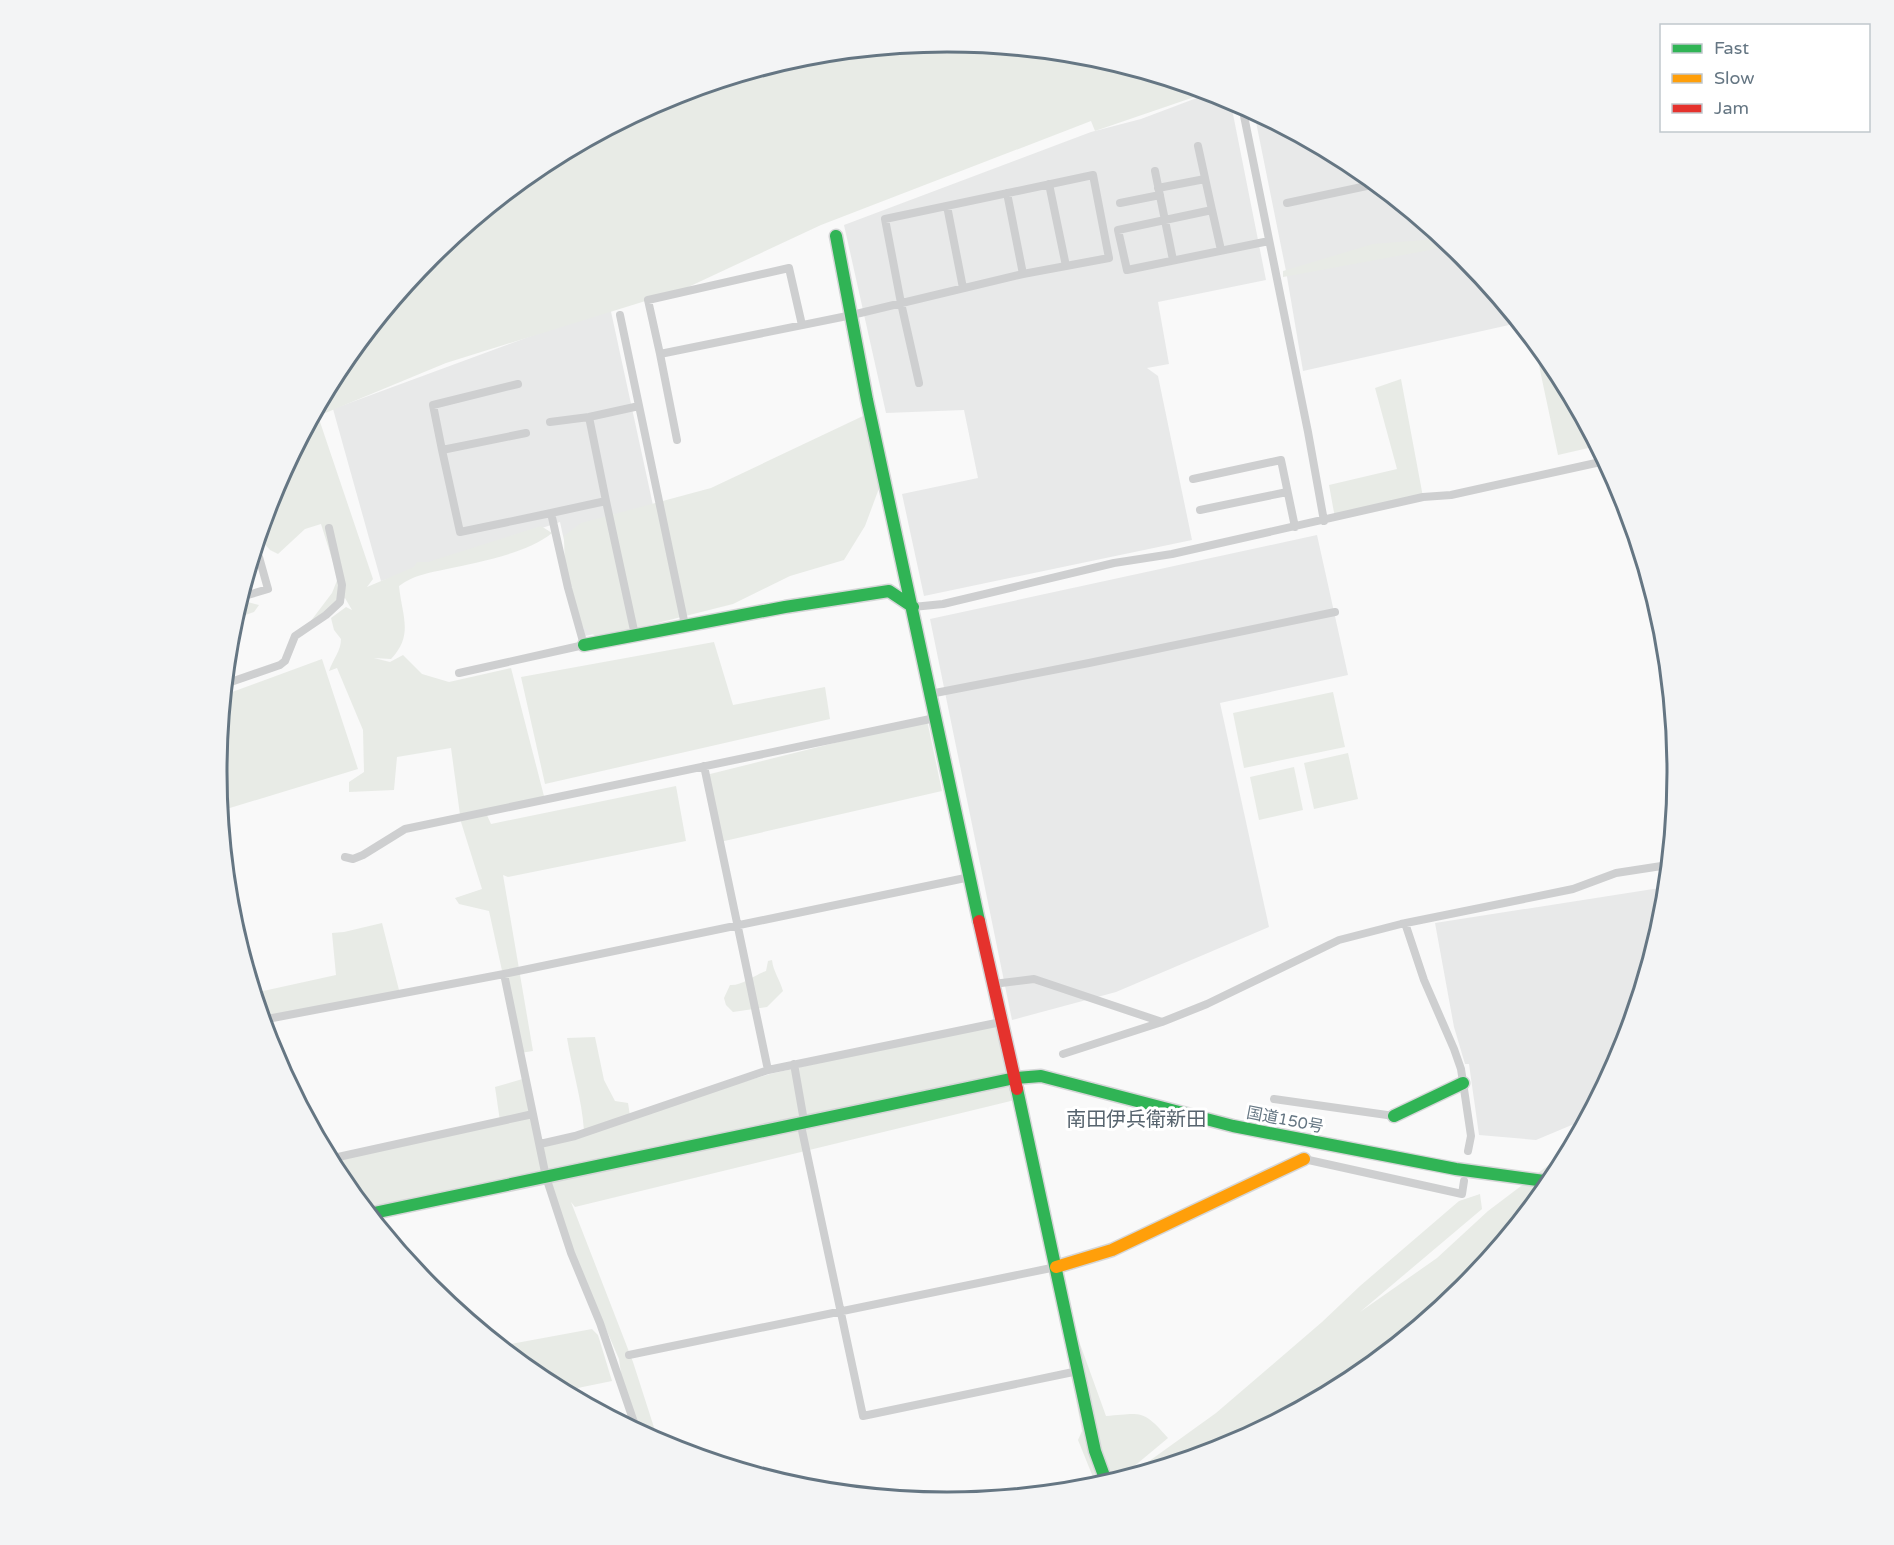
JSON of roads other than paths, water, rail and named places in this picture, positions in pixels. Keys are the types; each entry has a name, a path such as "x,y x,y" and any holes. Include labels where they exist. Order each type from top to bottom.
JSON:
{"main road":[{"path":"836,236 867,400 935,718 1095,1451 1104,1475"},
{"path":"584,645 785,607 889,591 913,607"},
{"name":"国道150号","path":"377,1212 802,1121 1015,1078 1041,1076 1233,1126 1424,1163 1540,1181"},
{"path":"1394,1116 1463,1083"},
{"path":"1056,1266 1112,1250 1304,1159"}],"street":[{"path":"1244,117 1324,521"},
{"path":"1198,146 1221,250"},
{"path":"1155,171 1173,260"},
{"path":"660,354 852,315 901,303 963,288 1023,274 1109,258 1092,175 885,219 901,303 919,383"},
{"path":"1120,203 1205,179"},
{"path":"1049,184 1066,266"},
{"path":"1287,203 1365,186"},
{"path":"1007,193 1023,274"},
{"path":"947,206 963,288"},
{"path":"1212,210 1118,230 1127,270 1269,241"},
{"path":"677,440 648,300 789,268 802,325"},
{"path":"620,315 685,625"},
{"path":"518,384 433,405 460,532 606,501"},
{"path":"550,422 589,417 639,406"},
{"path":"589,417 635,635"},
{"path":"442,450 526,434"},
{"path":"1193,479 1281,460 1295,527"},
{"path":"913,607 943,604 1114,563 1172,554 1423,497 1451,495 1597,463"},
{"path":"1200,510 1287,492"},
{"path":"459,673 584,645 551,513"},
{"path":"233,681 280,665 285,661 294,636 326,615 339,602 342,585 329,528"},
{"path":"250,594 268,589 260,559"},
{"path":"930,694 1335,612"},
{"path":"345,857 353,859 363,855 405,829 935,718"},
{"path":"704,766 768,1070"},
{"path":"1063,1054 1162,1023 1207,1004 1339,940 1406,923 1574,889 1616,873 1661,866"},
{"path":"271,1018 504,974 970,877"},
{"path":"1406,923 1424,980 1454,1049 1463,1083 1471,1136 1468,1151"},
{"path":"504,974 546,1177 571,1253 600,1323 633,1420"},
{"path":"993,984 1034,979 1162,1023"},
{"path":"540,1144 575,1136 768,1070 1001,1022"},
{"path":"794,1064 802,1121 863,1416 1078,1371"},
{"path":"1274,1099 1394,1116"},
{"path":"338,1157 533,1114"},
{"path":"1304,1159 1462,1194 1464,1181"},
{"path":"629,1355 1056,1266"}],"district":[{"name":"南田伊兵衛新田","path":"1136,1120"}]}
